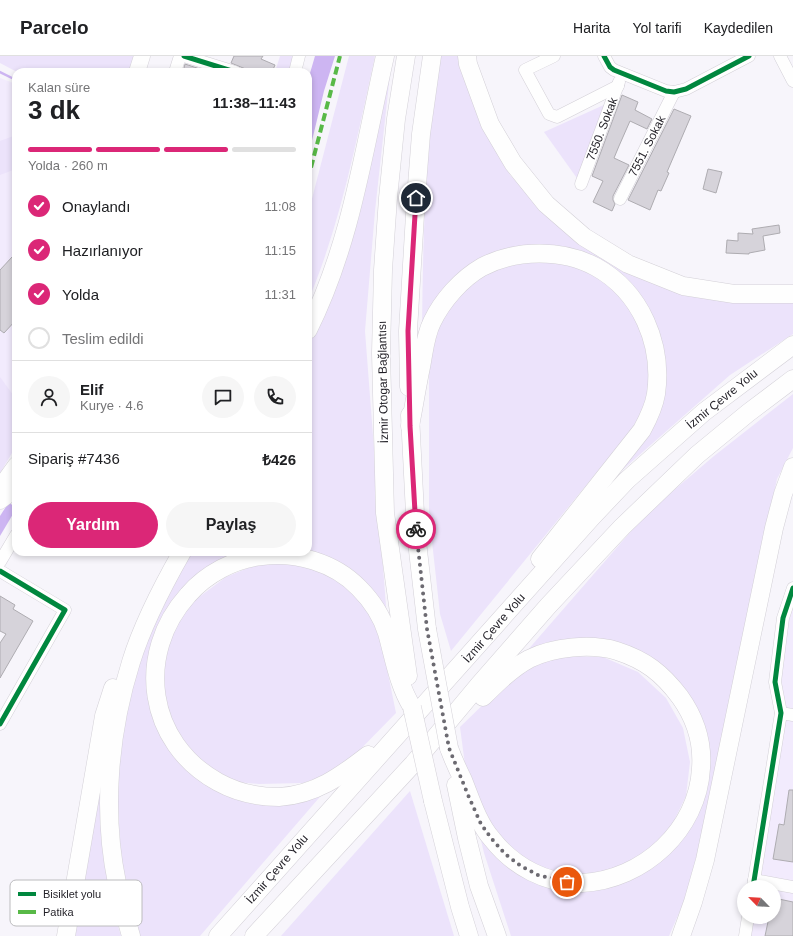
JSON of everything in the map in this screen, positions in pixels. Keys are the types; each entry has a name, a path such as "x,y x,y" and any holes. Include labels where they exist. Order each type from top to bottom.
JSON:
{"highway":[{"path":"312,321 330,279 341,248 360,173 385,56"},
{"name":"İzmir Otogar Bağlantısı","path":"406,56 396,119 388,198 383,270 381,353 385,513 412,706"},
{"path":"432,56 421,134 408,331 410,426 416,533 427,629 467,838 479,886 497,936"},
{"path":"466,56 490,124 512,163 546,204 584,237 628,264 683,286 734,294 793,294"},
{"path":"410,426 425,344 431,323 441,306 454,290 482,267 519,255 559,255 578,260 596,267 626,290 650,330 657,355 657,388 650,415 642,430 558,535 464,662"},
{"name":"İzmir Çevre Yolu","path":"218,936 592,517 627,480 704,412 793,345"},
{"path":"254,936 413,764 548,606 622,527 698,455 748,413 793,379"},
{"path":"681,936 693,902 705,860 774,528 783,494 793,467"},
{"path":"117,880 112,848 110,808 111,761 120,700 131,661 143,630 163,586 180,556"},
{"path":"263,556 223,568 210,575 194,588 179,604 168,621 161,639 155,676 155,694 166,731 192,765 221,784 246,793 280,797 300,794 333,781 372,752 431,699"},
{"path":"295,556 312,560 343,575 358,586 368,597 386,631 395,667 405,695 412,706 433,801 460,907 469,936"},
{"path":"76,880 104,716 118,670 130,639 147,608 163,586"},
{"path":"430,743 442,736 500,680 528,660 550,652 574,646 593,646 630,655 645,662 660,673 673,688 686,705 697,729 702,753 701,777 691,810 670,841 655,855 639,866 623,874 583,883 567,882 538,875 521,866 505,854 481,824 449,748"},
{"path":"694,936 709,875 731,730"},
{"path":"66,936 68,926"},
{"path":"128,926 130,936"}],"main road":[{"path":"139,68 142,56"},
{"path":"0,487 12,470"},
{"path":"0,501 12,492"}],"street":[{"path":"176,68 180,56"},
{"path":"184,56 222,68"},
{"path":"296,68 299,56"},
{"path":"554,56 525,70 549,114 552,116 558,117 618,86"},
{"path":"604,56 610,67 623,74 666,91 674,92 686,89 749,56"},
{"path":"780,56 793,81"},
{"name":"7550. Sokak","path":"581,184 623,74"},
{"name":"7551. Sokak","path":"620,199 674,92"},
{"path":"0,562 12,541"},
{"path":"0,571 65,610 0,724"},
{"path":"754,880 781,713 776,682 783,618 793,588"},
{"path":"781,713 793,715"},
{"path":"781,886 793,887"},
{"path":"745,936 747,924"}],"shaded area":[{"path":"0,56 136,56 132,68 12,68 12,69 0,63"},
{"path":"280,56 297,56 294,68 276,68"},
{"path":"315,56 335,56 324,91 312,140 312,68"},
{"path":"349,56 375,56 355,149 339,211 312,291 312,199"},
{"path":"392,56 375,211 365,331 387,619 312,555 312,333 344,260"},
{"path":"440,56 459,56 479,121 510,175 554,221 638,275 793,298 793,334 730,375 611,480 665,377 610,270 498,253 422,328 424,226 428,158"},
{"path":"0,78 12,82 12,453 0,473"},
{"path":"606,104 579,181 544,132"},
{"path":"12,136 12,170 0,175 0,141"},
{"path":"533,258 560,261 592,272 618,293 639,323 650,367 648,402 628,435 451,651 440,614 429,514 429,358 438,321 474,279 497,267"},
{"path":"0,377 12,394 12,453 0,473"},
{"path":"793,394 793,448 777,479 711,795 689,890 669,936 511,936 484,853 479,832 493,848 583,889 679,837 706,754 644,657 526,652 646,514 714,456"},
{"path":"9,502 12,505 12,516 0,536 0,516"},
{"path":"189,556 266,556 175,599 154,706 221,789 325,791 200,936 138,936 136,926 142,926 142,880 124,880 122,871 116,778 124,724 139,657 173,584"},
{"path":"286,562 319,571 346,586 367,608 381,639 396,713 347,763 323,776 303,783 259,784 237,782 216,773 200,761 181,741 164,700 162,656 187,606 226,577 253,566"},
{"path":"793,600 793,936 750,936 752,924 781,924 781,880 759,880 786,618"},
{"path":"565,656 603,657 638,672 666,698 683,728 690,762 686,796 671,827 648,853 618,870 584,877 535,866 489,829 465,765 460,727 498,690 529,667"},
{"path":"99,769 103,847 109,880 80,880"},
{"path":"410,791 454,936 281,936"},
{"path":"72,926 118,926 121,936 70,936"}],"building":[{"path":"234,56 263,56 261,59 275,65 274,68 243,68 231,63"},
{"path":"185,64 197,68 184,68"},
{"path":"622,95 638,102 635,110 652,119 647,129 630,121 619,146 614,158 629,165 613,196 615,204 612,211 593,202 603,181 592,176"},
{"path":"674,109 691,116 667,172 669,173 661,191 658,190 650,210 628,200"},
{"path":"708,169 722,172 716,193 703,189"},
{"path":"779,225 780,233 763,236 765,250 749,254 726,253 727,240 738,241 738,233 753,234 752,229"},
{"path":"12,257 12,324 4,333 0,330 0,270"},
{"path":"0,596 15,605 13,609 33,621 0,678 0,643 6,634 0,631"},
{"path":"789,790 793,790 793,862 773,859 779,824 784,825"},
{"path":"781,899 793,902 793,936 765,936 768,924 781,924"}],"waterway":[{"path":"0,72 12,78"}],"marked path":[{"path":"312,164 340,56"}],"cycle path":[{"path":"184,56 222,68"},
{"path":"604,56 610,67 614,70 666,91 674,92 686,89 749,56"},
{"path":"0,571 65,610 0,724"},
{"path":"754,880 781,713 775,682 783,618 793,588"}],"way so far":[{"path":"416,529 427,629 449,748 468,795 481,824 505,854 521,866 538,875 567,882"}],"route":[{"path":"416,198 408,331 410,426 416,529"}]}
